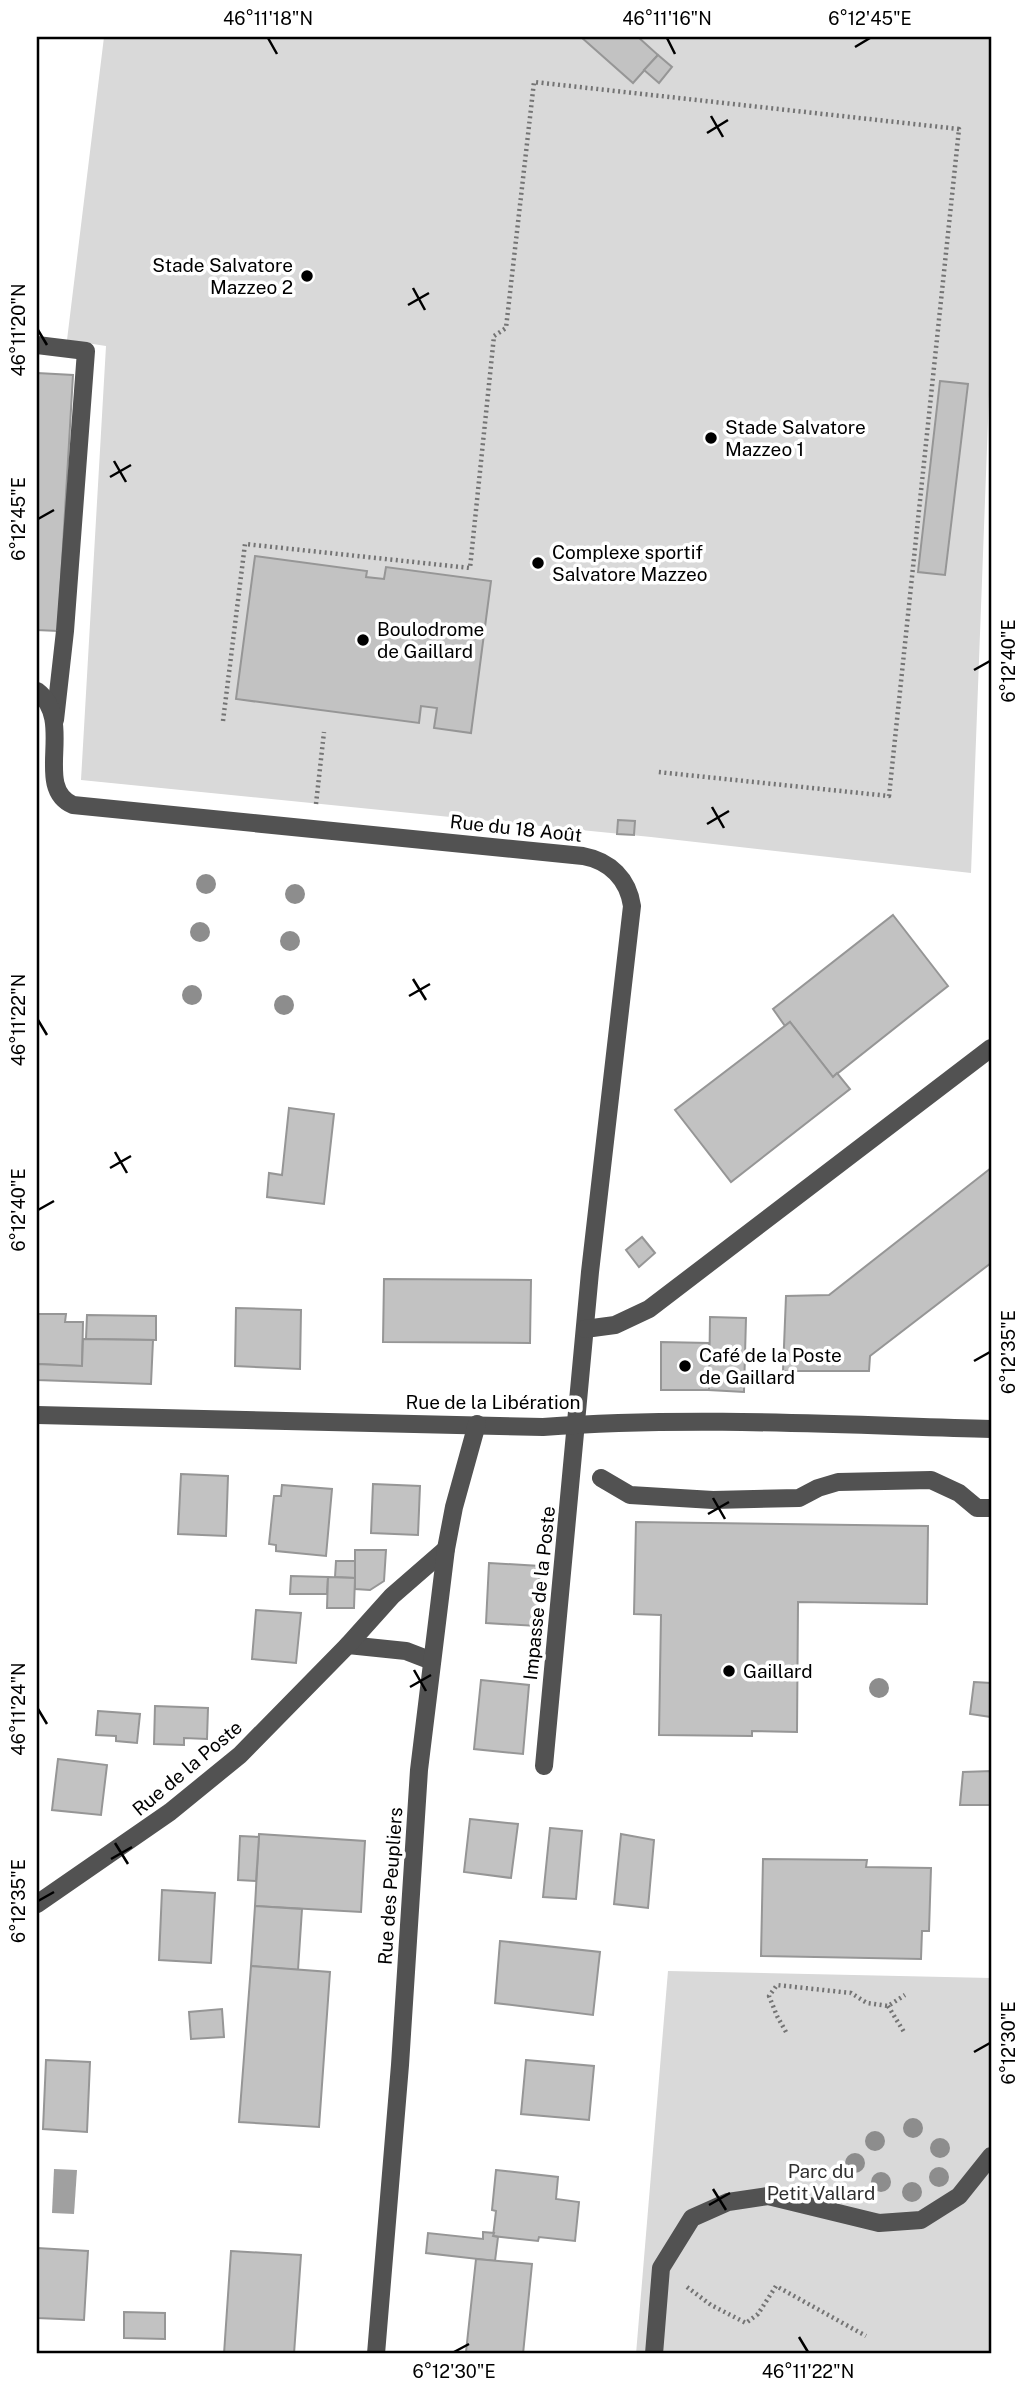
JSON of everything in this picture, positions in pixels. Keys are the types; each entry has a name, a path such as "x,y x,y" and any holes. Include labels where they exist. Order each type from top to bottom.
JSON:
{"street":[{"name":"Rue du 18 Août","path":"37,345 86,351 65,631 55,720 54,783 62,797 73,805 583,856 601,861 617,873 627,888 632,906 577,1424"},
{"path":"37,691 47,701 55,720"},
{"path":"585,1329 615,1325 649,1309 991,1048"},
{"name":"Rue de la Libération","path":"37,1415 543,1427 597,1422 676,1422 991,1429"},
{"name":"Rue des Peupliers","path":"376,2354 398,2085 419,1770 446,1549 454,1507 477,1424"},
{"name":"Impasse de la Poste","path":"544,1766 577,1424"},
{"path":"601,1478 630,1495 713,1500 799,1499 818,1488 838,1482 931,1480 959,1493 976,1508 991,1508"},
{"name":"Rue de la Poste","path":"37,1904 170,1812 240,1755 392,1596 446,1549"},
{"path":"348,1645 406,1651 432,1661"},
{"path":"654,2354 661,2268 692,2218 728,2202 768,2196 879,2224 921,2220 959,2196 991,2156"}],"path":[{"path":"223,721 245,544 470,568 494,336 506,327 534,82 959,129 888,796 658,772"},
{"path":"317,799 324,732"},
{"path":"786,2032 769,1996 777,1986 851,1993 867,2003 888,2006 905,1995"},
{"path":"888,2006 904,2032"},
{"path":"661,2268 711,2305 746,2323 758,2314 776,2286 866,2336"}],"green space":[{"name":"Complexe sportif Salvatore Mazzeo","path":"104,37 991,37 991,341 971,873 651,837 81,780 106,346 67,340"},
{"name":"Parc du Petit Vallard","path":"668,1971 991,1978 991,2354 636,2354"}],"shaded area":[{"path":"54,2169 77,2170 74,2214 52,2213"}],"building":[{"path":"581,37 638,37 658,55 633,83"},
{"path":"658,55 672,67 659,83 644,70"},
{"path":"37,373 73,375 58,631 37,630"},
{"path":"940,381 968,384 945,575 918,572"},
{"name":"Boulodrome de Gaillard","path":"255,556 367,571 366,577 384,579 386,567 491,581 471,733 434,728 437,708 421,706 419,723 236,699"},
{"path":"618,820 635,821 634,835 617,834"},
{"path":"893,915 948,986 833,1077 790,1022 785,1026 773,1009"},
{"path":"790,1022 833,1077 837,1073 850,1089 731,1182 675,1110"},
{"path":"289,1108 334,1114 324,1204 267,1197 269,1173 282,1175"},
{"path":"991,1168 991,1263 870,1356 869,1371 783,1371 786,1296 829,1295"},
{"path":"642,1237 655,1253 639,1267 626,1250"},
{"path":"384,1279 531,1280 530,1343 383,1342"},
{"path":"236,1308 301,1310 300,1369 235,1366"},
{"path":"37,1314 66,1314 65,1322 83,1322 82,1366 37,1364"},
{"path":"87,1315 156,1316 156,1340 86,1339"},
{"path":"710,1317 746,1318 744,1392 709,1390"},
{"path":"83,1339 153,1340 151,1384 37,1380 37,1364 82,1366"},
{"name":"Café de la Poste de Gaillard","path":"661,1342 709,1343 709,1390 661,1390"},
{"path":"181,1474 228,1476 226,1536 178,1534"},
{"path":"373,1484 420,1486 418,1535 371,1533"},
{"path":"282,1485 332,1489 326,1556 276,1551 276,1545 269,1544 274,1496 281,1496"},
{"name":"Gaillard","path":"636,1522 928,1526 927,1604 798,1602 797,1732 752,1731 752,1736 659,1735 661,1615 634,1614"},
{"path":"355,1550 386,1550 384,1581 370,1590 355,1589"},
{"path":"336,1561 355,1561 355,1578 335,1577"},
{"path":"489,1563 540,1566 537,1626 486,1623"},
{"path":"291,1576 328,1577 327,1594 290,1594"},
{"path":"328,1577 355,1578 354,1608 327,1608"},
{"path":"256,1610 301,1613 296,1663 252,1659"},
{"path":"481,1680 529,1685 523,1754 474,1749"},
{"path":"974,1682 991,1683 991,1717 970,1714"},
{"path":"155,1706 208,1708 207,1739 184,1738 184,1745 154,1744"},
{"path":"98,1711 140,1714 137,1743 116,1741 116,1736 96,1735"},
{"path":"58,1759 107,1765 101,1815 52,1810"},
{"path":"991,1771 991,1805 960,1805 963,1772"},
{"path":"470,1819 518,1824 511,1878 464,1872"},
{"path":"550,1828 582,1831 576,1899 543,1897"},
{"path":"259,1834 365,1841 361,1912 255,1906"},
{"path":"621,1834 654,1840 648,1908 614,1904"},
{"path":"240,1836 259,1837 256,1881 238,1880"},
{"path":"763,1859 867,1860 866,1867 931,1868 929,1931 922,1931 921,1959 761,1956"},
{"path":"162,1890 215,1893 211,1963 159,1960"},
{"path":"255,1906 302,1909 298,1970 251,1966"},
{"path":"500,1941 600,1952 593,2015 495,2003"},
{"path":"251,1966 330,1972 319,2127 239,2122"},
{"path":"222,2009 224,2037 191,2039 189,2012"},
{"path":"46,2060 90,2062 87,2132 43,2129"},
{"path":"526,2060 594,2066 589,2120 521,2114"},
{"path":"496,2170 558,2177 556,2199 579,2202 575,2241 539,2237 538,2241 493,2236 496,2211 492,2210"},
{"path":"483,2232 494,2233 493,2236 498,2237 495,2261 426,2253 428,2233 483,2239"},
{"path":"37,2248 88,2251 84,2320 37,2318"},
{"path":"231,2251 301,2255 294,2354 224,2354"},
{"path":"476,2259 532,2264 523,2354 466,2352"},
{"path":"124,2312 165,2313 165,2339 124,2338"}],"place":[{"name":"Stade Salvatore Mazzeo 2","path":"307,276"},
{"name":"Stade Salvatore Mazzeo 1","path":"711,438"},
{"name":"Complexe sportif Salvatore Mazzeo","path":"538,563"},
{"name":"Boulodrome de Gaillard","path":"363,640"},
{"name":"Café de la Poste de Gaillard","path":"685,1366"},
{"name":"Gaillard","path":"729,1671"}]}
